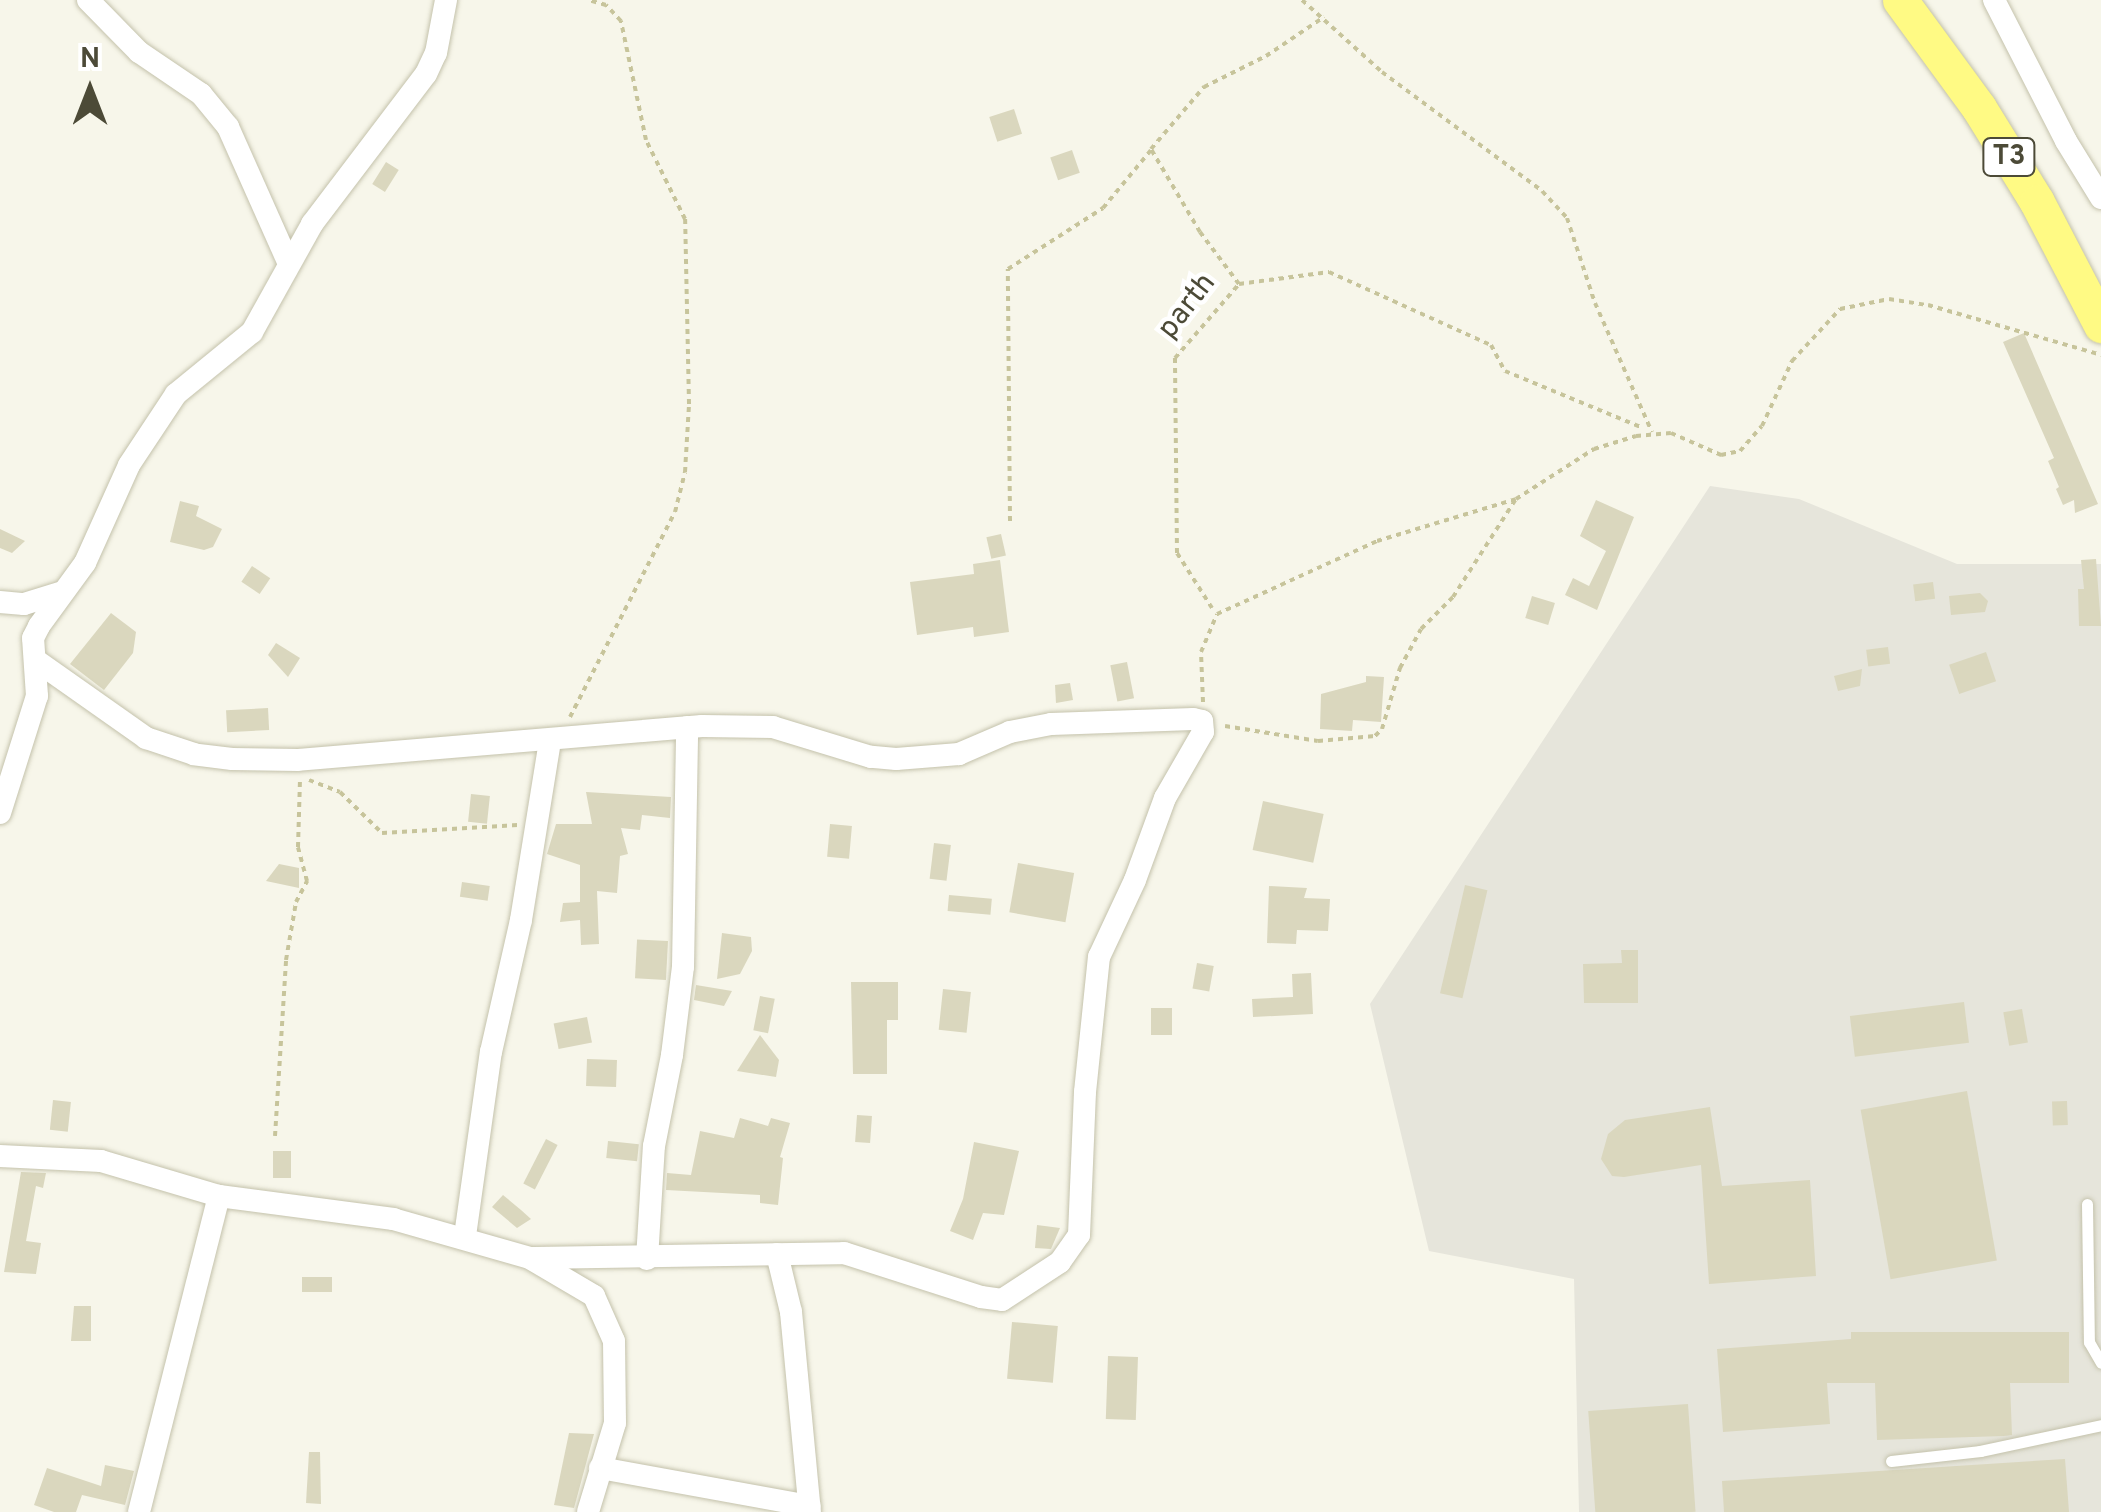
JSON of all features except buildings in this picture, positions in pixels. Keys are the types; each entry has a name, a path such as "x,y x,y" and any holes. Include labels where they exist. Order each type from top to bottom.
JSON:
{"highway":[{"name":"T3","path":"1900,0 1989,124 2098,312"}],"street":[{"path":"88,0 139,52 201,94 228,128 288,262"},
{"path":"0,814 34,712 35,650 60,592 85,563 129,465 176,394 252,332 288,262 426,74 436,53 446,0"},
{"path":"1994,0 2066,141 2101,198"},
{"path":"0,602 24,604 60,592"},
{"path":"0,602 35,650 117,721 146,738 194,754 298,760 687,727 774,727 871,757 896,759 959,754 1010,732 1050,724 1128,718 1193,719 1203,724 1195,752 1164,798 1134,880 1099,957 1085,1092 1082,1219 1079,1235 1060,1262 1015,1294 992,1300 844,1253 530,1258"},
{"path":"647,1259 654,1146 672,1055 682,967 687,727"},
{"path":"465,1236 491,1052 555,740"},
{"path":"0,1156 101,1161 219,1196 393,1219 465,1236 530,1258 594,1296 608,1320 616,1370 614,1423 588,1512"},
{"path":"139,1512 219,1196"},
{"path":"600,1468 810,1509 792,1312 777,1254"},
{"path":"594,1296 599,1259"}],"lane":[{"path":"2087,1204 2089,1342 2101,1363"},
{"path":"1892,1461 1980,1451 2101,1425"}],"path":[{"path":"555,740 652,563 675,512 688,452 685,218 646,140 621,21 615,11 589,0"},
{"path":"1302,0 1382,72 1542,191 1567,218 1595,303 1653,434"},
{"path":"1010,521 1008,268 1103,208 1204,87 1266,56 1324,18"},
{"name":"parth","path":"1151,149 1200,232 1239,284 1174,358 1177,554 1212,608"},
{"path":"1239,284 1329,272 1491,345 1505,370 1643,428"},
{"path":"1516,498 1453,597 1421,630 1400,668 1382,729 1375,736 1318,741 1203,724 1201,652 1218,614 1377,541 1516,498 1594,450 1671,433 1721,455 1740,452 1762,426 1792,360 1840,309 1889,299 1928,306 2101,355"},
{"path":"275,1136 286,960 296,902 307,881 298,846 300,778 340,792 382,833 535,825"}],"shaded area":[{"path":"1710,486 1799,499 1957,564 2101,564 2101,1512 1579,1512 1574,1279 1429,1251 1370,1004"}]}
